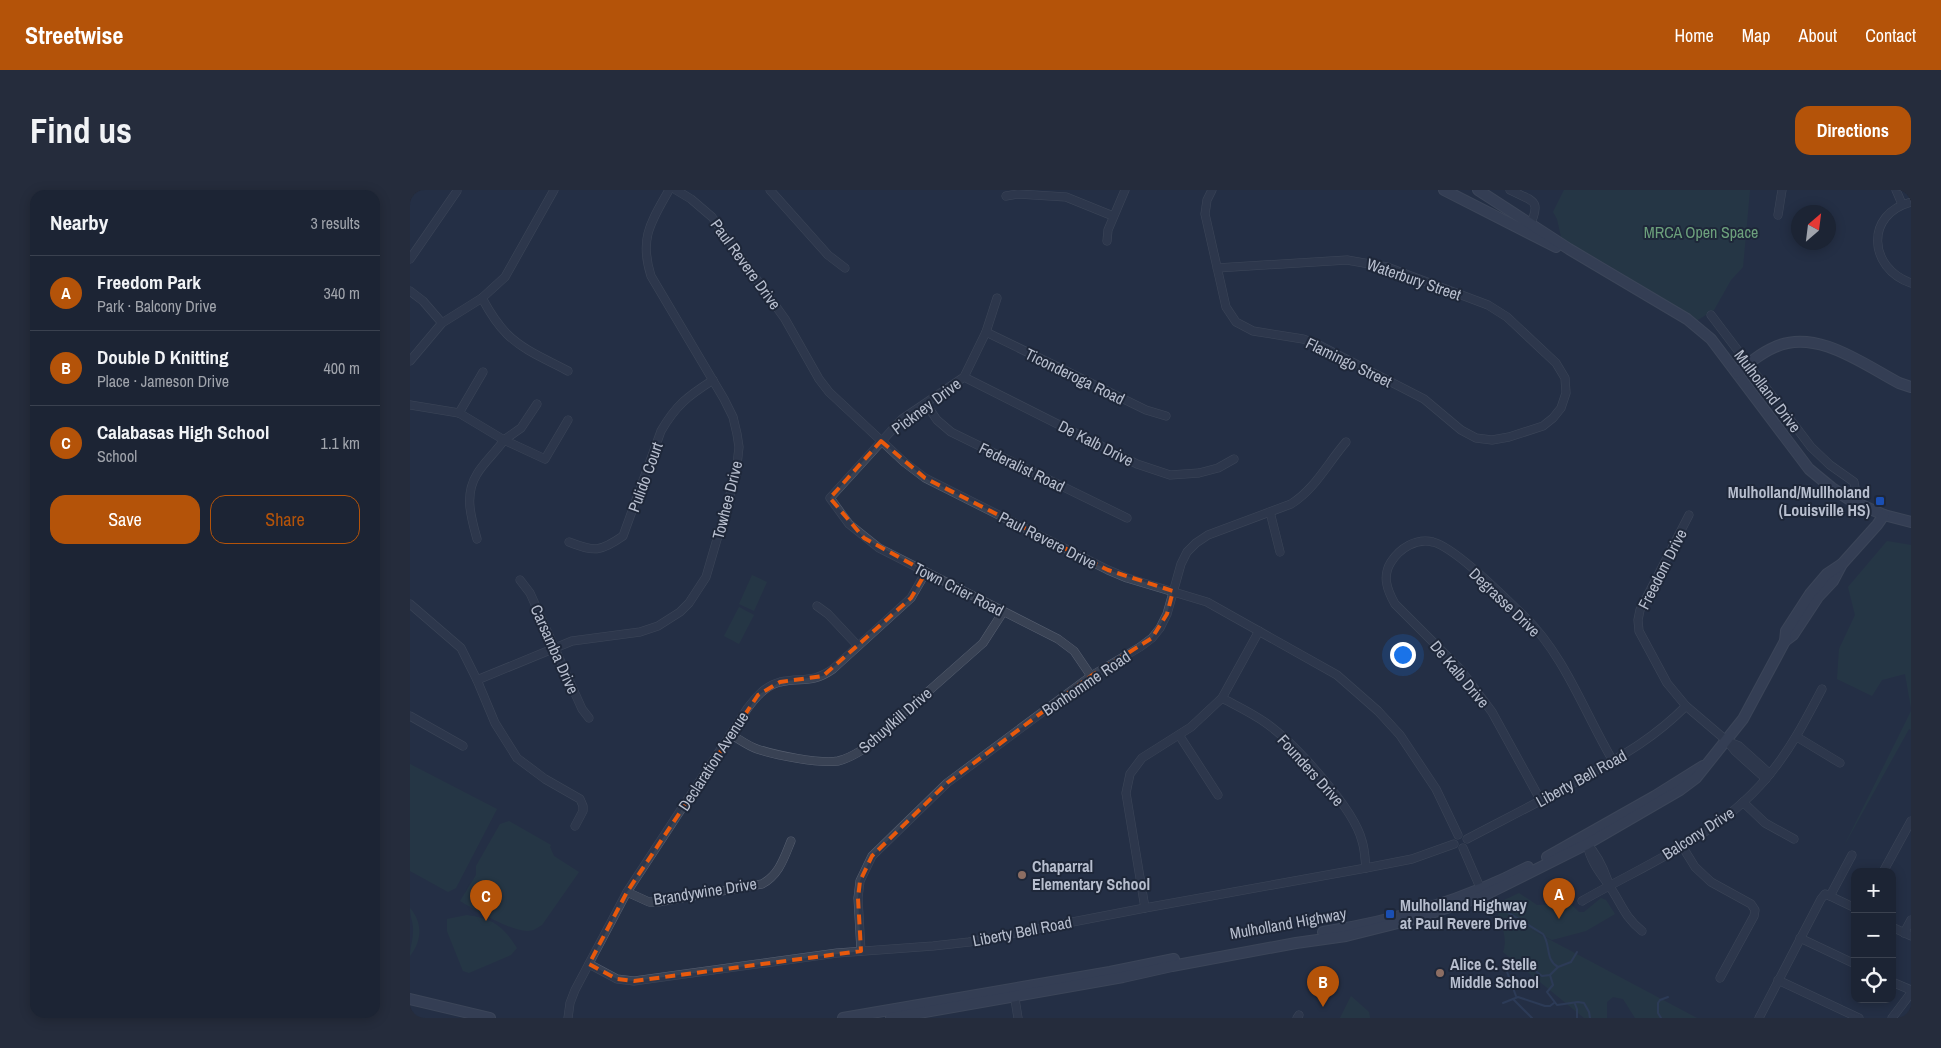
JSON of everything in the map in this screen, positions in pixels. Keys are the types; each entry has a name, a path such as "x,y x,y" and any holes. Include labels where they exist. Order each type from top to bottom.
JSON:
{"main road":[{"name":"Mulholland Drive","path":"1444,190 1529,228"},
{"name":"Mulholland Drive","path":"1478,190 1529,228 1695,324 1711,339 1809,469 1850,500 1884,514 1911,522"},
{"path":"1736,373 1776,346 1793,341 1812,341 1831,347 1899,383 1911,387"},
{"name":"Mulholland Highway","path":"843,1018 1123,978 1172,966 1296,943 1346,936 1390,926 1483,896 1585,840 1706,764 1727,741 1753,704 1785,641 1786,631 1810,594 1827,574 1842,564 1877,525 1884,514"},
{"name":"Mulholland Highway","path":"891,1018 1387,919 1428,908 1481,890 1585,840"},
{"path":"410,999 490,1018"},
{"path":"410,1006 454,1018"}],"street":[{"path":"410,361 442,323 498,286 512,268 554,190"},
{"name":"Towhee Drive","path":"477,680 572,641 640,632 658,626 680,612 699,590 711,563 738,462 739,446 733,417 651,276 647,263 647,233 668,190"},
{"name":"Paul Revere Drive","path":"676,190 692,198 712,217 785,319 819,379 829,392 904,462 925,478 1108,570 1127,578 1207,602 1337,675 1378,711 1418,759 1436,789 1458,835"},
{"path":"770,190 828,255 845,268"},
{"path":"1108,241 1108,230 1124,190"},
{"name":"Flamingo Street","path":"1212,190 1207,200 1205,214 1226,307 1236,322 1253,331 1302,339 1317,344 1424,400 1461,430 1476,438 1492,440 1509,437 1542,426 1553,418 1561,408 1566,393"},
{"path":"1510,190 1535,203 1537,210 1529,228"},
{"path":"1778,215 1782,190"},
{"path":"1896,190 1902,204"},
{"path":"410,259 457,191"},
{"path":"1006,196 1018,194 1066,198 1113,216"},
{"path":"1911,202 1893,209 1886,217 1878,235 1881,257 1887,267 1900,278 1911,283"},
{"name":"Waterbury Street","path":"1216,268 1347,260 1387,267 1488,305 1507,317 1556,363 1565,378 1566,393"},
{"path":"410,291 423,300 442,323"},
{"path":"482,298 494,318 507,334 518,343 568,371"},
{"name":"Pickney Drive","path":"830,498 902,420 964,377 986,332 997,298"},
{"path":"1711,315 1811,447 1830,465 1854,482 1855,488 1850,500"},
{"name":"Ticonderoga Road","path":"986,332 1146,410 1166,416"},
{"path":"459,413 482,372"},
{"name":"De Kalb Drive","path":"964,377 1137,464 1170,475 1199,473 1218,468 1234,459"},
{"name":"Pulido Court","path":"569,542 592,550 609,546 623,536 664,426 685,398 713,380"},
{"path":"477,539 468,501 472,484 477,473 504,440 521,428 537,404"},
{"name":"Federalist Road","path":"926,404 937,420 951,432 1127,518"},
{"path":"410,405 459,413 504,440 545,458 568,420"},
{"name":"Bonhomme Road","path":"861,950 858,898 860,881 872,856 947,783 1091,676 1152,638 1167,614 1180,564 1187,552 1196,543 1208,534 1291,504 1303,497 1346,442"},
{"name":"Town Crier Road","path":"830,498 849,524 878,548 1066,644 1091,676"},
{"path":"1270,512 1280,552"},
{"name":"Freedom Drive","path":"1690,514 1640,610 1638,620 1639,631 1667,683 1686,706 1727,741 1735,751 1768,776"},
{"name":"Degrasse Drive","path":"1397,553 1405,547 1418,542 1432,542 1444,547 1460,558 1525,618 1548,644 1613,761"},
{"name":"De Kalb Drive","path":"1397,553 1389,566 1386,579 1388,592 1395,604 1460,669 1492,712 1541,801"},
{"name":"Declaration Avenue","path":"568,1018 570,1003 575,990 627,892 746,708 758,695 780,682 812,680 823,676 911,598 926,572"},
{"name":"Carsamba Drive","path":"520,580 530,593 582,709 589,718"},
{"path":"410,604 461,648 495,723 517,758 546,779 580,799 583,810 575,826"},
{"path":"817,606 828,614 858,646"},
{"name":"Schuylkill Drive","path":"730,734 748,745 770,752 821,762 837,761 851,757 862,750 983,643 992,632 1003,612"},
{"path":"1145,908 1126,793 1130,774 1142,758 1191,726 1222,698 1259,631"},
{"name":"Balcony Drive","path":"1582,901 1682,846 1719,823 1743,802 1768,776 1796,737 1822,688"},
{"name":"Founders Drive","path":"1222,698 1273,728 1329,786 1356,824 1362,841 1366,868"},
{"name":"Liberty Bell Road","path":"1467,839 1541,801 1645,742 1669,723 1686,706"},
{"path":"410,716 463,746"},
{"path":"1178,734 1218,795"},
{"path":"1796,737 1840,764"},
{"path":"1743,802 1765,823 1794,839"},
{"path":"1885,868 1911,821"},
{"path":"1458,835 1464,836 1467,839 1467,846 1463,848 1457,848 1454,844 1454,840 1458,835"},
{"path":"1585,840 1588,853 1625,914 1642,931"},
{"name":"Brandywine Drive","path":"627,892 649,902 658,902 762,884 771,879 778,871 791,841"},
{"name":"Liberty Bell Road","path":"589,964 626,982 861,950 969,942 1412,859 1454,844"},
{"path":"1682,846 1695,867 1711,882 1751,904 1755,910 1754,916 1720,978"},
{"path":"1463,848 1481,890"},
{"path":"1830,896 1852,855"},
{"path":"1759,1018 1825,894 1851,906"},
{"path":"1896,929 1908,935 1911,920"},
{"path":"1800,938 1851,962"},
{"path":"1778,980 1859,1018"},
{"path":"1892,1018 1911,992 1896,984"},
{"path":"1014,993 1018,1018"}],"highlighted area":[{"path":"881,441 925,478 1108,570 1173,591 1167,614 1152,638 1091,676 947,783 872,856 860,881 858,898 861,951 634,981 617,979 589,964 627,892 758,695 780,682 823,676 911,598 926,572 864,538 830,498"}],"green space":[{"name":"MRCA Open Space","path":"1564,190 1750,190 1743,267 1731,280 1714,310 1696,321 1561,237 1557,219 1553,212"},
{"path":"1887,541 1911,545 1911,708 1905,674 1882,680 1872,696 1837,679 1839,649 1855,615 1848,587"},
{"path":"752,575 767,582 754,611 739,604"},
{"path":"739,607 754,615 739,644 724,636"},
{"path":"1911,711 1911,730 1909,729 1844,846"},
{"path":"410,764 497,809 456,888 448,892 410,871"},
{"path":"509,821 551,845 554,856 579,872 542,925 527,931 503,924 460,901 476,875 476,866 500,824"},
{"path":"1519,893 1537,905 1571,904 1579,912 1584,912 1601,898 1606,900 1615,914 1586,931 1552,940 1522,925 1697,1018 1635,1018 1623,999 1613,997 1607,1002 1607,1018 1584,1018 1503,952 1505,941 1496,907 1502,901"},
{"path":"410,908 419,926 419,938 410,956 413,929"},
{"path":"467,915 491,921 507,934 517,948 511,955 469,973 463,971 447,931 447,919"},
{"path":"1351,996 1369,1012 1370,1018 1340,1018"}],"waterway":[{"path":"1496,905 1543,934 1551,960 1558,967"},
{"path":"1525,963 1542,976 1550,975 1558,967 1571,962 1577,952"},
{"path":"1503,961 1516,996"},
{"path":"1550,975 1553,985 1547,992 1557,1005 1584,1003 1590,1018"},
{"path":"1503,1003 1518,997 1545,1006 1550,1006 1554,1003"},
{"path":"1661,1018 1658,1013 1658,1003 1660,1000 1668,997"},
{"path":"1513,999 1532,1018"},
{"path":"1575,1004 1577,1018"}],"place":[{"name":"Mulholland/Mullholand (Louisville HS)","path":"1880,501"},
{"name":"Chaparral Elementary School","path":"1022,875"},
{"name":"Mulholland Highway at Paul Revere Drive","path":"1390,914"},
{"name":"Freedom Park","path":"1559,919"},
{"name":"Calabasas High School","path":"486,921"},
{"name":"Alice C. Stelle Middle School","path":"1440,973"},
{"name":"Double D Knitting","path":"1323,1007"}]}
